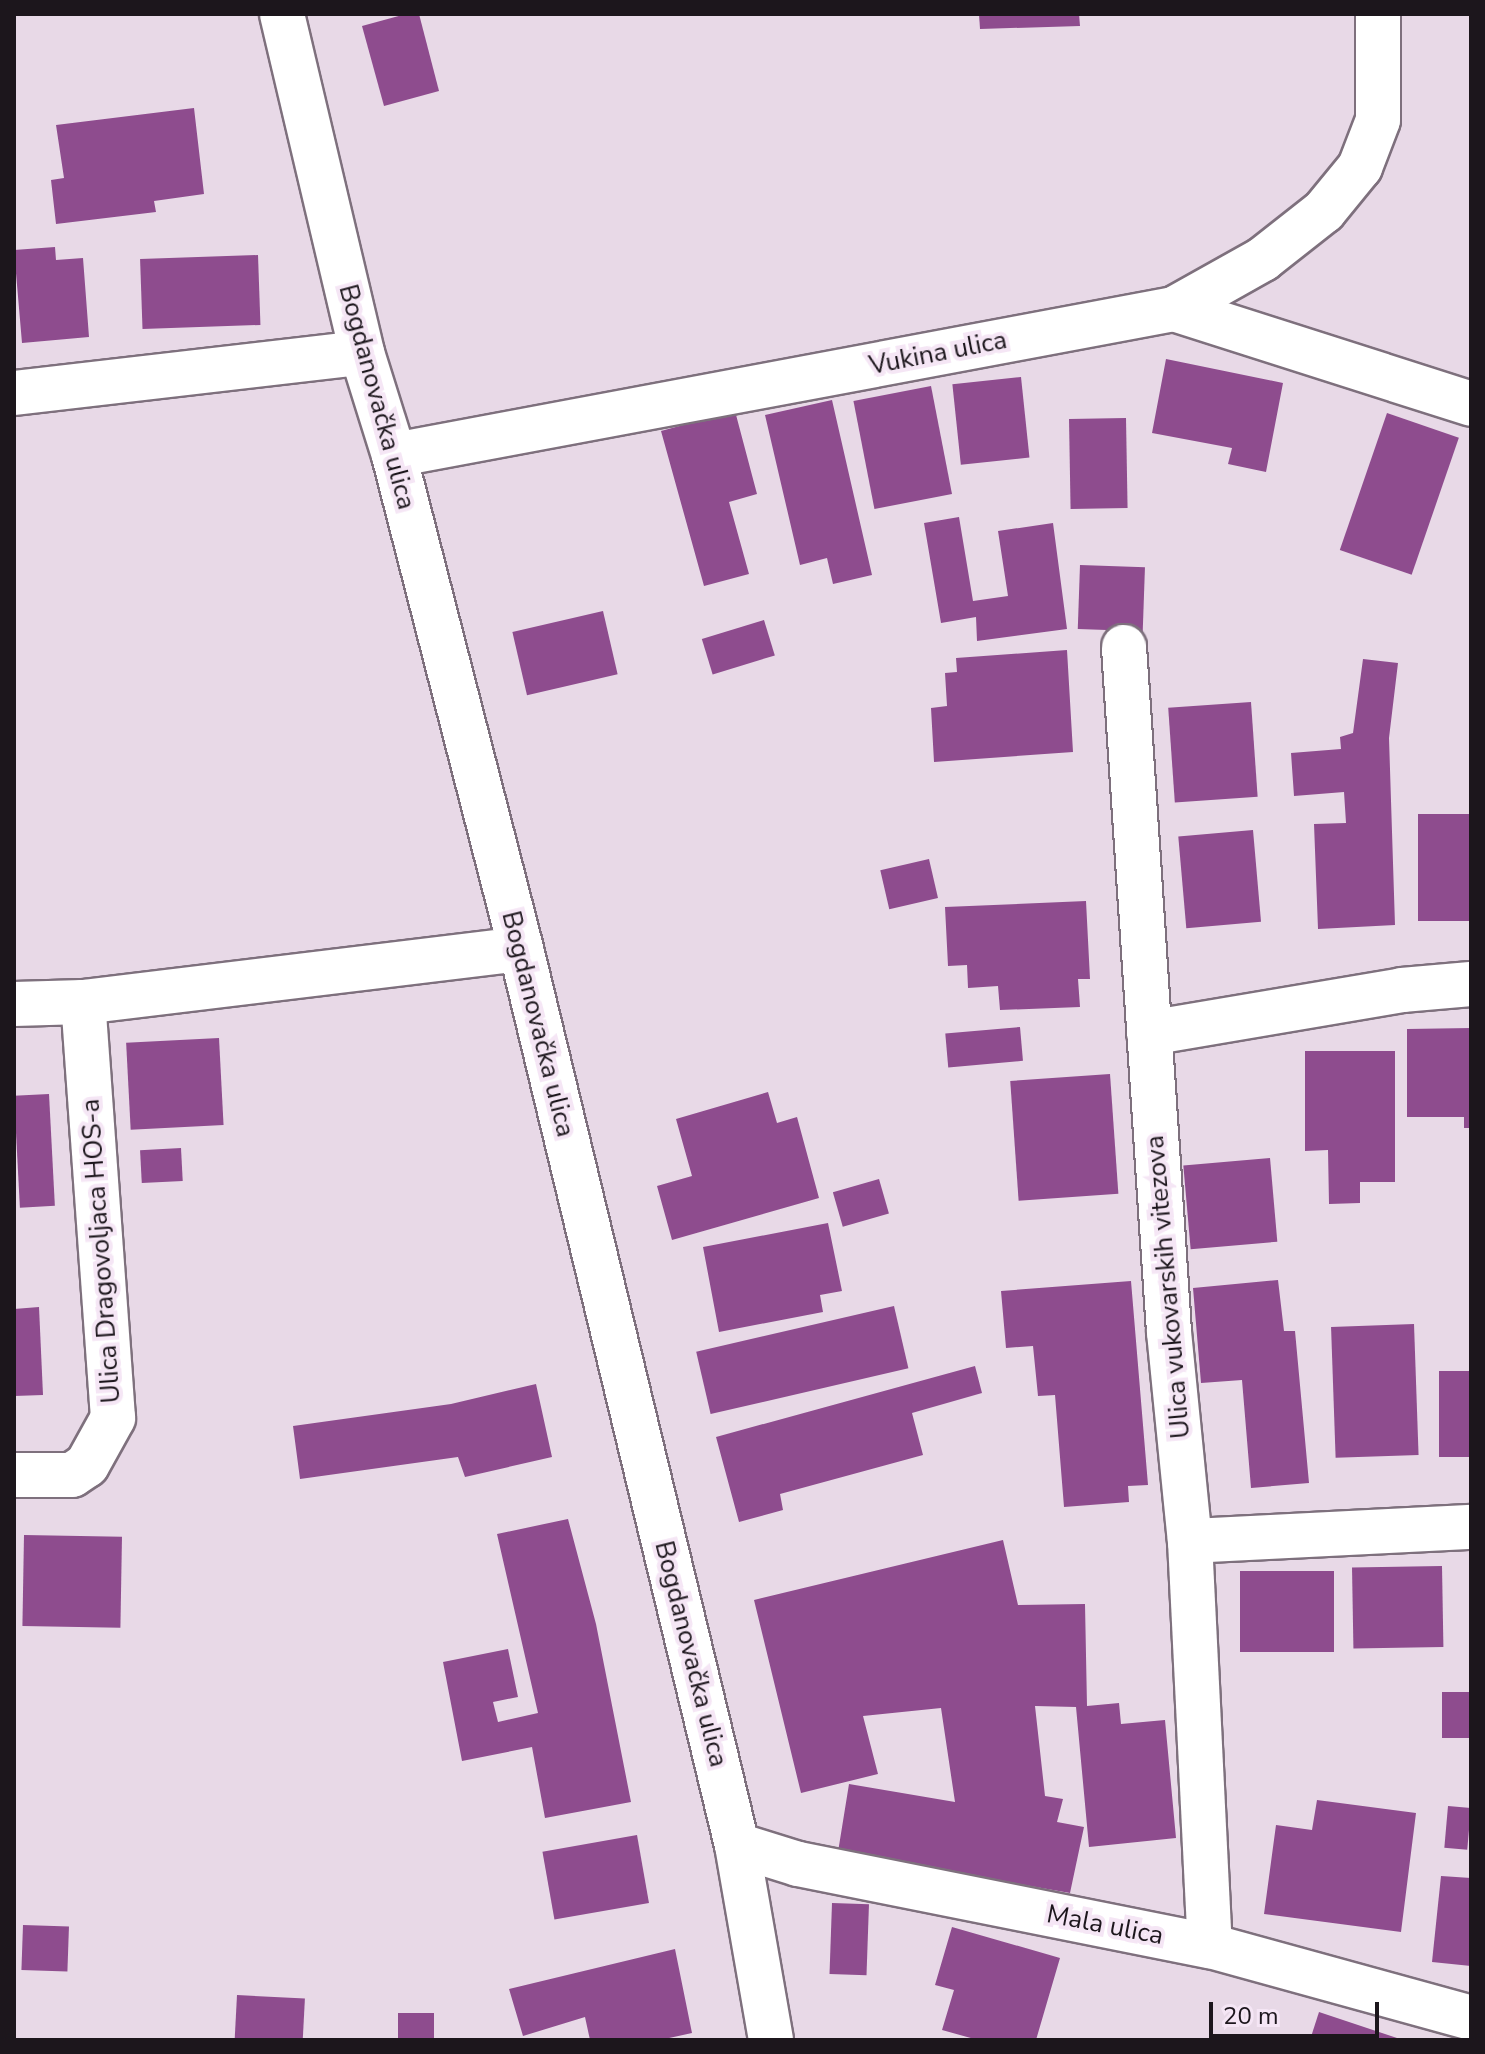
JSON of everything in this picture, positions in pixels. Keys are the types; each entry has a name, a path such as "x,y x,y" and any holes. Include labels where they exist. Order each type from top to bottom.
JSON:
{"street":[{"name":"Bogdanovačka ulica","path":"282,14 362,353 394,455 521,949 737,1845 771,2040"},
{"path":"1174,309 1263,259 1324,211 1360,167 1378,120 1378,14"},
{"name":"Vukina ulica","path":"394,455 1174,309 1471,404"},
{"path":"14,393 362,353"},
{"name":"Ulica vukovarskih vitezova","path":"1124,647 1149,1033 1190,1541 1210,1946"},
{"path":"14,1004 83,1002 521,949"},
{"path":"1149,1033 1402,990 1471,984"},
{"name":"Ulica Dragovoljaca HOS-a","path":"14,1475 72,1475 87,1465 113,1418 83,1002"},
{"path":"1190,1541 1471,1527"},
{"name":"Mala ulica","path":"737,1845 798,1864 1210,1946 1471,2018"}],"building":[{"path":"406,14 419,14 439,91 384,106 362,26"},
{"path":"979,14 1079,14 1080,26 980,29"},
{"path":"194,108 204,194 154,201 156,212 56,224 51,180 64,178 56,125"},
{"path":"55,247 56,260 83,258 89,337 22,343 14,250"},
{"path":"258,255 260,325 143,329 140,259"},
{"path":"1166,359 1283,383 1266,472 1228,464 1232,448 1152,433"},
{"path":"1021,377 1029,458 961,465 952,384"},
{"path":"931,386 952,494 874,509 853,401"},
{"path":"832,400 872,575 833,584 827,558 800,565 765,415"},
{"path":"735,411 757,494 729,502 749,574 704,586 661,431"},
{"path":"1387,413 1459,438 1412,575 1340,550"},
{"path":"1126,418 1128,508 1071,509 1069,419"},
{"path":"959,517 973,601 1008,596 998,531 1053,523 1067,629 977,641 976,617 941,623 924,523"},
{"path":"1080,565 1145,567 1143,631 1078,629"},
{"path":"603,611 618,674 527,695 512,632"},
{"path":"764,620 775,655 713,674 702,639"},
{"path":"1067,650 1073,752 934,762 931,708 947,706 945,673 957,672 956,658"},
{"path":"1363,659 1398,663 1389,738 1395,925 1318,929 1314,824 1346,823 1344,792 1294,796 1291,753 1341,749 1340,737 1353,733"},
{"path":"1251,702 1258,797 1175,803 1168,708"},
{"path":"1418,814 1471,814 1471,921 1418,921"},
{"path":"1253,830 1261,922 1186,928 1178,837"},
{"path":"929,859 938,898 889,909 880,870"},
{"path":"1086,901 1090,979 1078,979 1080,1007 1000,1010 998,986 968,988 967,965 948,966 945,907"},
{"path":"1020,1027 1023,1061 948,1067 945,1034"},
{"path":"1471,1028 1471,1128 1464,1128 1464,1117 1407,1117 1407,1029"},
{"path":"219,1038 224,1125 131,1130 126,1043"},
{"path":"1305,1051 1395,1051 1395,1182 1360,1182 1360,1203 1329,1204 1328,1150 1305,1151"},
{"path":"1110,1074 1118,1194 1019,1201 1010,1081"},
{"path":"768,1092 777,1123 797,1117 819,1198 672,1240 657,1186 692,1176 676,1119"},
{"path":"49,1094 55,1206 20,1208 14,1096"},
{"path":"181,1148 183,1181 142,1183 140,1150"},
{"path":"1270,1158 1277,1242 1191,1249 1183,1166"},
{"path":"879,1179 889,1214 843,1227 833,1192"},
{"path":"828,1223 842,1291 820,1295 823,1312 719,1332 703,1247"},
{"path":"1278,1280 1284,1331 1295,1331 1309,1483 1251,1488 1242,1380 1201,1383 1193,1288"},
{"path":"1131,1281 1148,1485 1128,1486 1129,1502 1064,1507 1055,1395 1038,1396 1033,1346 1006,1348 1001,1291"},
{"path":"894,1306 908,1368 711,1414 696,1352"},
{"path":"39,1307 43,1395 14,1396 14,1309"},
{"path":"1414,1324 1419,1455 1336,1458 1331,1327"},
{"path":"975,1366 982,1393 912,1413 923,1455 780,1494 783,1510 739,1522 716,1437"},
{"path":"1439,1371 1471,1371 1471,1457 1439,1457"},
{"path":"536,1384 552,1457 465,1477 458,1457 300,1479 293,1426 451,1404"},
{"path":"568,1519 596,1624 631,1802 545,1818 532,1747 462,1761 443,1662 508,1649 518,1697 493,1702 498,1722 538,1713 497,1534"},
{"path":"24,1535 122,1537 120,1628 22,1626"},
{"path":"1003,1540 1018,1605 1085,1604 1087,1706 1119,1703 1121,1724 1165,1720 1176,1838 1089,1847 1076,1707 1035,1706 1045,1796 1063,1799 1057,1822 1084,1827 1070,1893 838,1852 849,1784 955,1802 941,1708 863,1716 878,1774 801,1793 754,1600"},
{"path":"1442,1566 1443,1647 1353,1649 1352,1568"},
{"path":"1240,1571 1334,1571 1334,1652 1240,1652"},
{"path":"1442,1692 1471,1692 1471,1738 1442,1738"},
{"path":"1317,1800 1416,1813 1401,1932 1264,1914 1276,1825 1312,1830"},
{"path":"1448,1806 1471,1808 1467,1850 1444,1848"},
{"path":"637,1835 649,1903 554,1920 542,1852"},
{"path":"1441,1876 1471,1878 1471,1966 1432,1962"},
{"path":"832,1903 869,1904 866,1975 830,1974"},
{"path":"23,1925 69,1927 67,1972 21,1970"},
{"path":"952,1927 1060,1958 1036,2040 978,2040 942,2030 954,1990 935,1985"},
{"path":"675,1949 692,2033 660,2040 590,2040 585,2017 523,2036 509,1989"},
{"path":"237,1995 305,1999 303,2040 235,2040"},
{"path":"1319,2012 1400,2039 1400,2040 1310,2040"},
{"path":"398,2013 434,2013 434,2040 398,2040"}]}
